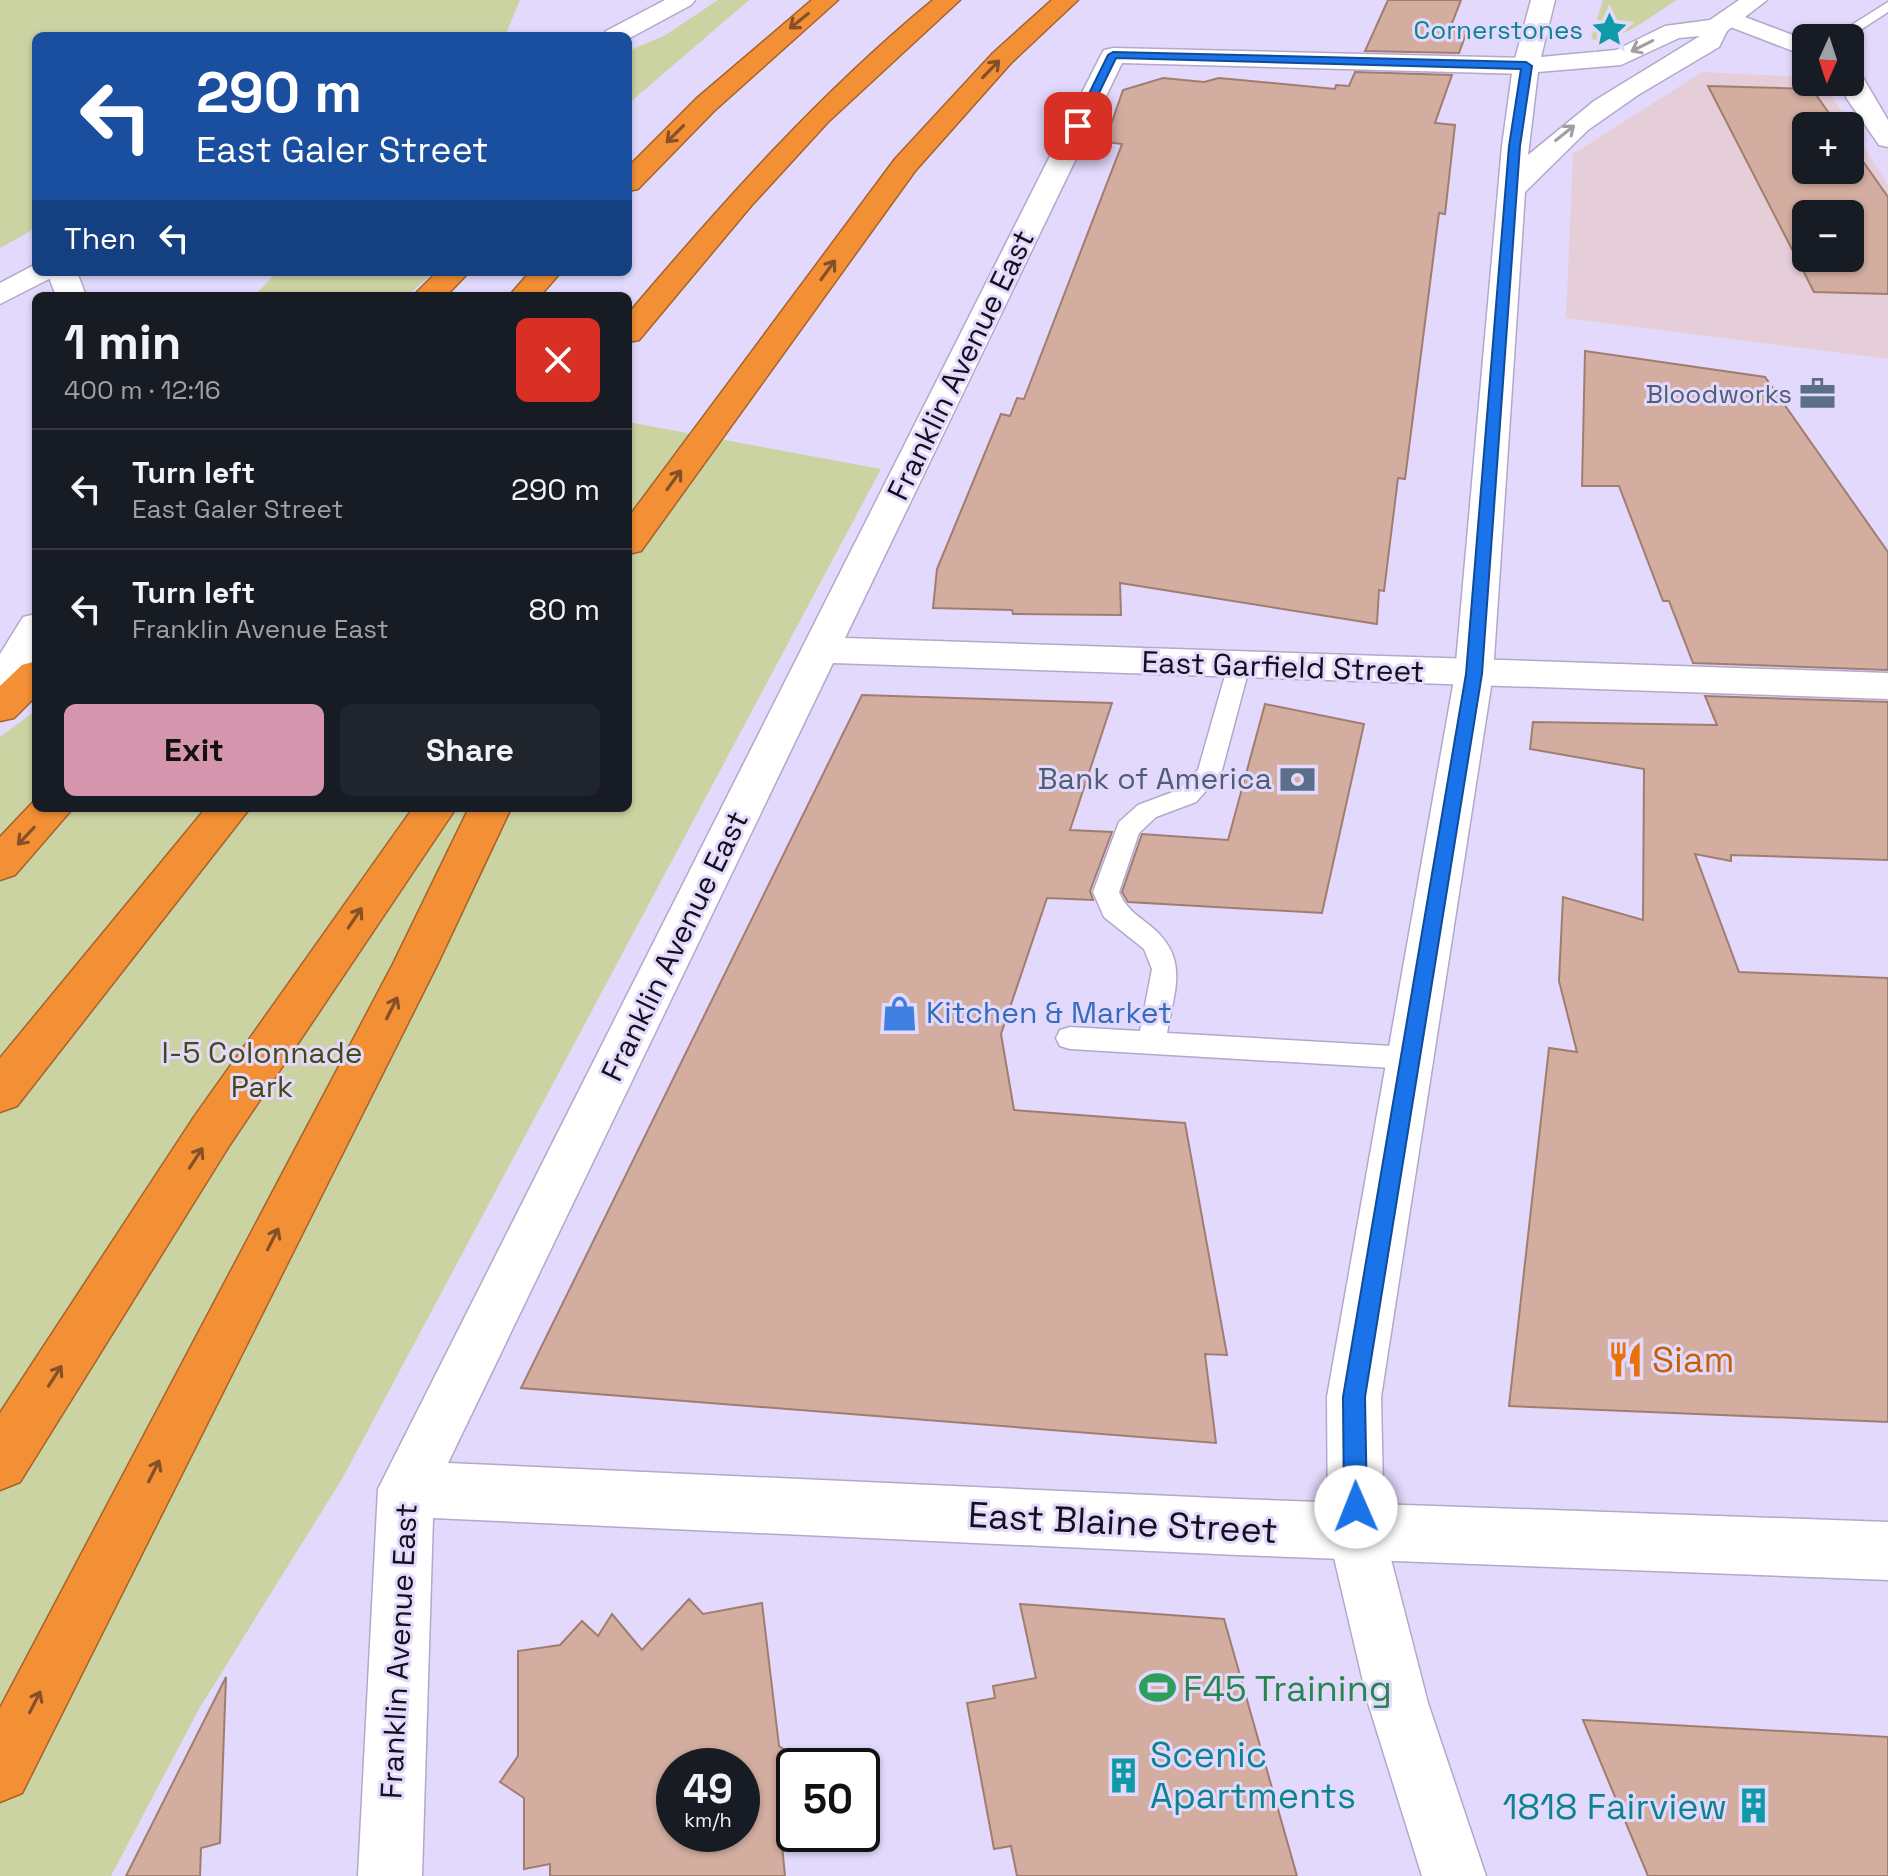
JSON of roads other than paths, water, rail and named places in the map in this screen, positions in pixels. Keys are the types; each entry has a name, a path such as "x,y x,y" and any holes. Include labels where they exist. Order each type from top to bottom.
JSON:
{"highway":[{"path":"632,179 705,105 826,0"},
{"path":"632,328 791,142 852,82 948,0"},
{"path":"632,538 905,165 991,69 1066,0"},
{"path":"654,120 773,43"},
{"path":"432,292 450,276"},
{"path":"528,292 542,276"},
{"path":"0,708 32,678"},
{"path":"0,864 48,812"},
{"path":"0,1092 226,812"},
{"path":"0,1463 236,1095 360,911 432,812"},
{"path":"0,1771 408,979 488,812"}],"street":[{"path":"623,32 683,0"},
{"path":"1454,1876 1398,1703 1356,1532 1354,1397 1474,674 1519,104 1543,0"},
{"path":"1512,190 1566,132 1710,42 1722,23 1755,0"},
{"path":"1526,66 1621,57 1674,31 1722,23 1792,45"},
{"name":"Franklin Avenue East","path":"390,1876 406,1489 1113,55 1526,66"},
{"path":"1859,96 1888,139"},
{"path":"0,295 34,276"},
{"path":"0,685 32,633"},
{"name":"East Garfield Street","path":"821,650 1888,686"},
{"name":"East Blaine Street","path":"406,1489 1356,1532 1888,1551"}],"lane":[{"path":"1860,24 1888,6"},
{"path":"1152,1042 1165,969 1154,943 1113,910 1106,892 1128,828 1147,811 1187,796 1209,774 1239,665"},
{"path":"1070,1038 1410,1058"}],"place":[{"name":"Cornerstones","path":"1609,30"},
{"name":"Bloodworks","path":"1818,394"},
{"name":"Bank of America","path":"1298,779"},
{"name":"Kitchen & Market","path":"900,1013"},
{"name":"Siam","path":"1626,1359"},
{"name":"F45 Training","path":"1157,1688"},
{"name":"Scenic Apartments","path":"1124,1775"},
{"name":"1818 Fairview","path":"1753,1806"}],"park label":[{"name":"I-5 Colonnade Park","path":"262,1070"}]}
